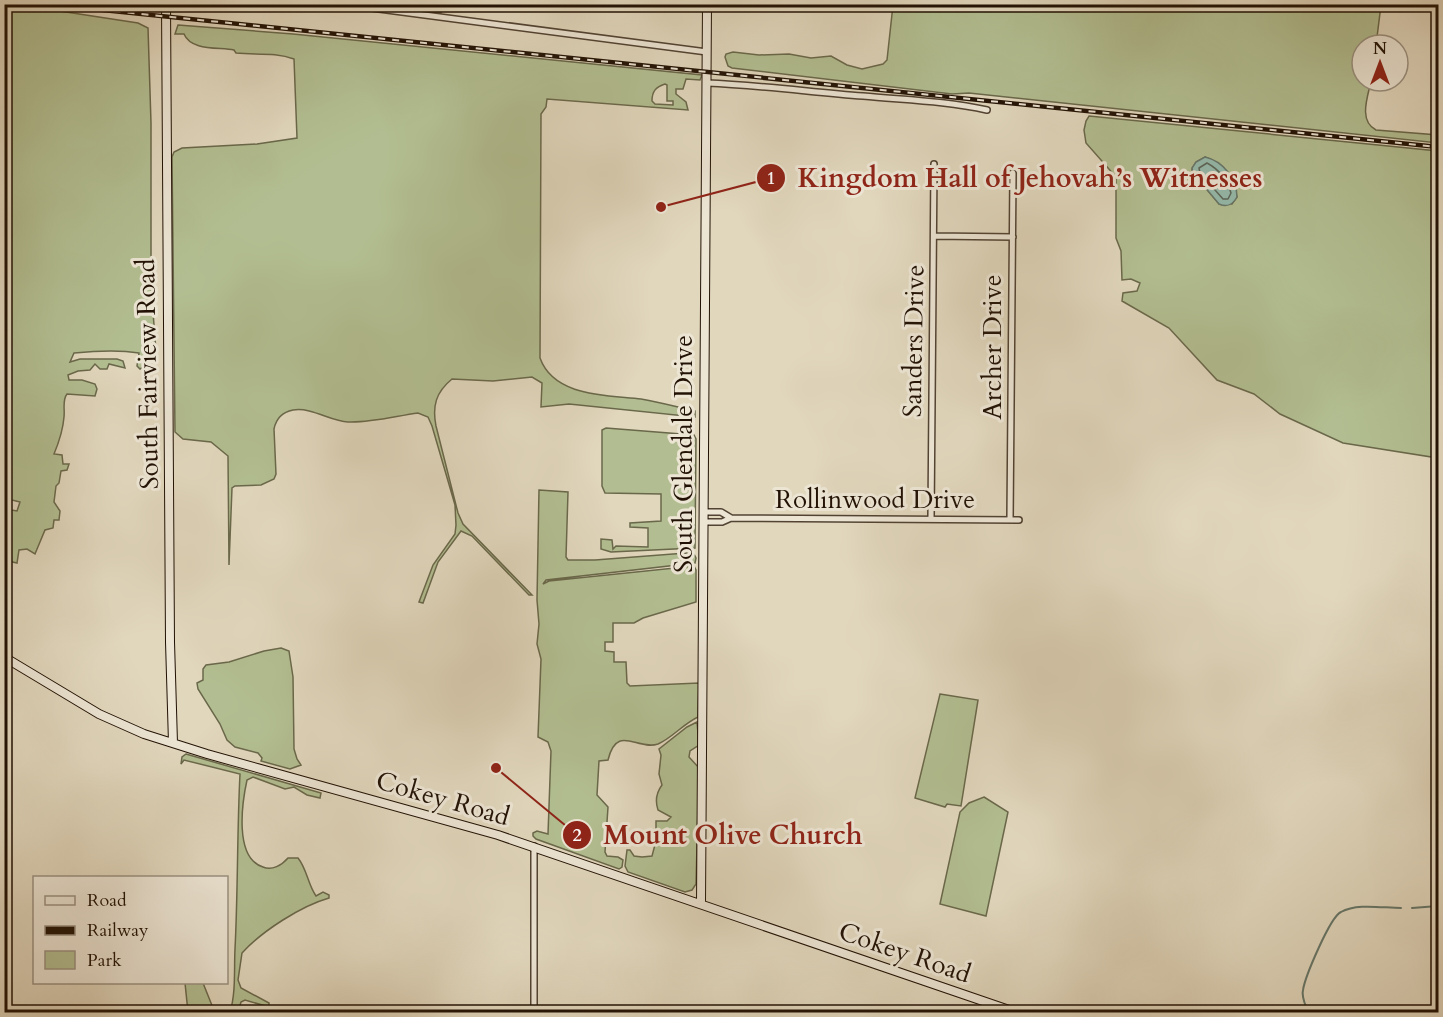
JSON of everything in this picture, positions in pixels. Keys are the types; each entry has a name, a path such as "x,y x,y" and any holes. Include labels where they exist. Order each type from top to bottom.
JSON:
{"main road":[{"name":"South Fairview Road","path":"166,4 170,674 173,743"},
{"name":"South Glendale Drive","path":"701,903 707,4"},
{"name":"Cokey Road","path":"4,657 99,714 144,734 534,846 1015,1012"}],"street":[{"path":"341,4 707,52"},
{"path":"707,83 744,84 957,104 987,110"},
{"name":"Sanders Drive","path":"931,519 934,164"},
{"name":"Archer Drive","path":"1010,520 1013,173"},
{"path":"934,236 1012,237"},
{"name":"Rollinwood Drive","path":"704,512 721,512 731,518"},
{"name":"Rollinwood Drive","path":"704,522 722,522 731,518 1019,520"},
{"path":"534,846 534,1012"}],"green space":[{"path":"372,5 442,5 441,13"},
{"path":"893,5 1381,5 1378,33 1350,33 1350,93 1369,93 1367,121 1376,130 1438,135 1438,143 969,93 952,94 732,68 728,66 725,57 726,54 733,52 759,55 789,54 811,58 831,56 847,65 862,69 883,64 887,60"},
{"path":"5,6 40,8 138,23 148,28 151,123 151,286 156,351 147,352 146,355 152,360 145,361 145,366 140,369 137,366 139,353 107,351 74,353 70,362 80,359 117,359 123,361 125,368 109,364 107,369 100,369 95,364 90,370 68,375 69,380 82,380 95,384 97,389 95,396 67,394 65,396 63,427 54,454 62,455 63,464 69,464 67,470 61,471 59,483 56,486 54,502 60,511 59,520 54,520 53,528 45,530 35,554 27,549 19,550 17,563 4,560 5,509 17,511 20,502 4,498 8,478 7,467 4,466"},
{"path":"178,25 293,34 702,75 700,80 686,79 683,89 676,89 676,94 686,102 688,110 547,99 546,107 541,114 540,358 547,371 569,387 598,395 641,399 695,411 695,417 569,404 541,407 542,383 532,377 493,381 452,379 442,389 436,400 436,426 458,513 463,524 532,595 529,595 472,536 461,531 438,562 423,603 419,602 433,565 455,534 456,525 455,505 432,426 428,417 418,413 357,422 341,421 300,410 283,414 276,422 274,429 276,474 274,479 261,485 232,488 229,565 228,456 211,442 183,439 175,432 172,157 174,152 182,148 257,144 297,138 294,59 273,55 236,53 234,50 199,46 184,34 175,34","holes":["667,85 667,101 673,101 673,105 655,104 652,101 655,90"]},
{"path":"1089,116 1438,151 1438,458 1343,443 1280,414 1254,394 1217,380 1169,328 1122,301 1123,293 1137,291 1140,283 1131,279 1122,280 1121,251 1116,238 1116,177 1086,143 1084,130","holes":["1205,157 1227,172 1237,197 1232,204 1219,204 1193,173 1192,169 1196,162"]},
{"path":"606,428 694,435 696,439 695,548 611,552 601,549 601,539 612,540 613,549 616,546 648,547 648,528 630,527 630,523 661,521 661,494 605,493 602,486 602,430"},
{"path":"539,490 568,492 566,557 568,560 686,553 694,554 696,558 695,563 546,580 543,584 549,581 694,566 696,570 696,602 643,618 634,623 613,623 613,642 605,642 605,651 614,652 614,662 626,662 627,683 630,686 699,683 698,717 658,744 650,745 629,741 617,743 608,760 599,761 597,795 608,807 605,852 607,856 623,860 622,867 619,869 533,836 533,833 537,831 548,834 551,751 548,742 538,737 541,659 537,644"},
{"path":"281,648 289,651 293,677 294,749 301,765 290,769 261,761 262,758 258,753 235,747 227,740 220,724 198,689 197,683 203,680 203,669 206,665 229,662"},
{"path":"940,694 978,700 961,806 947,804 945,807 915,798"},
{"path":"697,722 699,745 690,751 689,757 699,768 696,884 692,890 685,892 628,872 625,866 627,850 630,850 634,856 652,856 656,841 656,821 667,821 671,817 658,810 657,807 657,794 662,785 659,774 661,755 659,749"},
{"path":"186,754 321,793 320,798 307,795 294,787 285,789 253,777 247,780 242,829 248,853 254,862 263,867 273,868 288,858 298,858 316,896 323,892 329,895 329,898 282,920 242,953 238,980 241,988 269,1003 269,1007 245,1000 241,1002 238,1012 230,1012 234,981 240,774 184,760 181,764 182,757"},
{"path":"984,797 1008,812 986,916 940,904 960,812 969,803"},
{"path":"185,984 203,984 216,1012 188,1012"}],"water":[{"path":"1205,157 1218,162 1232,177 1237,197 1230,205 1219,204 1193,173 1192,168 1196,162"}],"waterway":[{"path":"1412,908 1438,906"},
{"path":"1308,1012 1303,996 1305,983 1319,948 1336,916 1347,909 1355,908 1401,908"}],"railway":[{"path":"44,4 1438,147"}],"place":[{"name":"Kingdom Hall of Jehovah’s Witnesses","path":"661,207"},
{"name":"Mount Olive Church","path":"496,768"}]}
